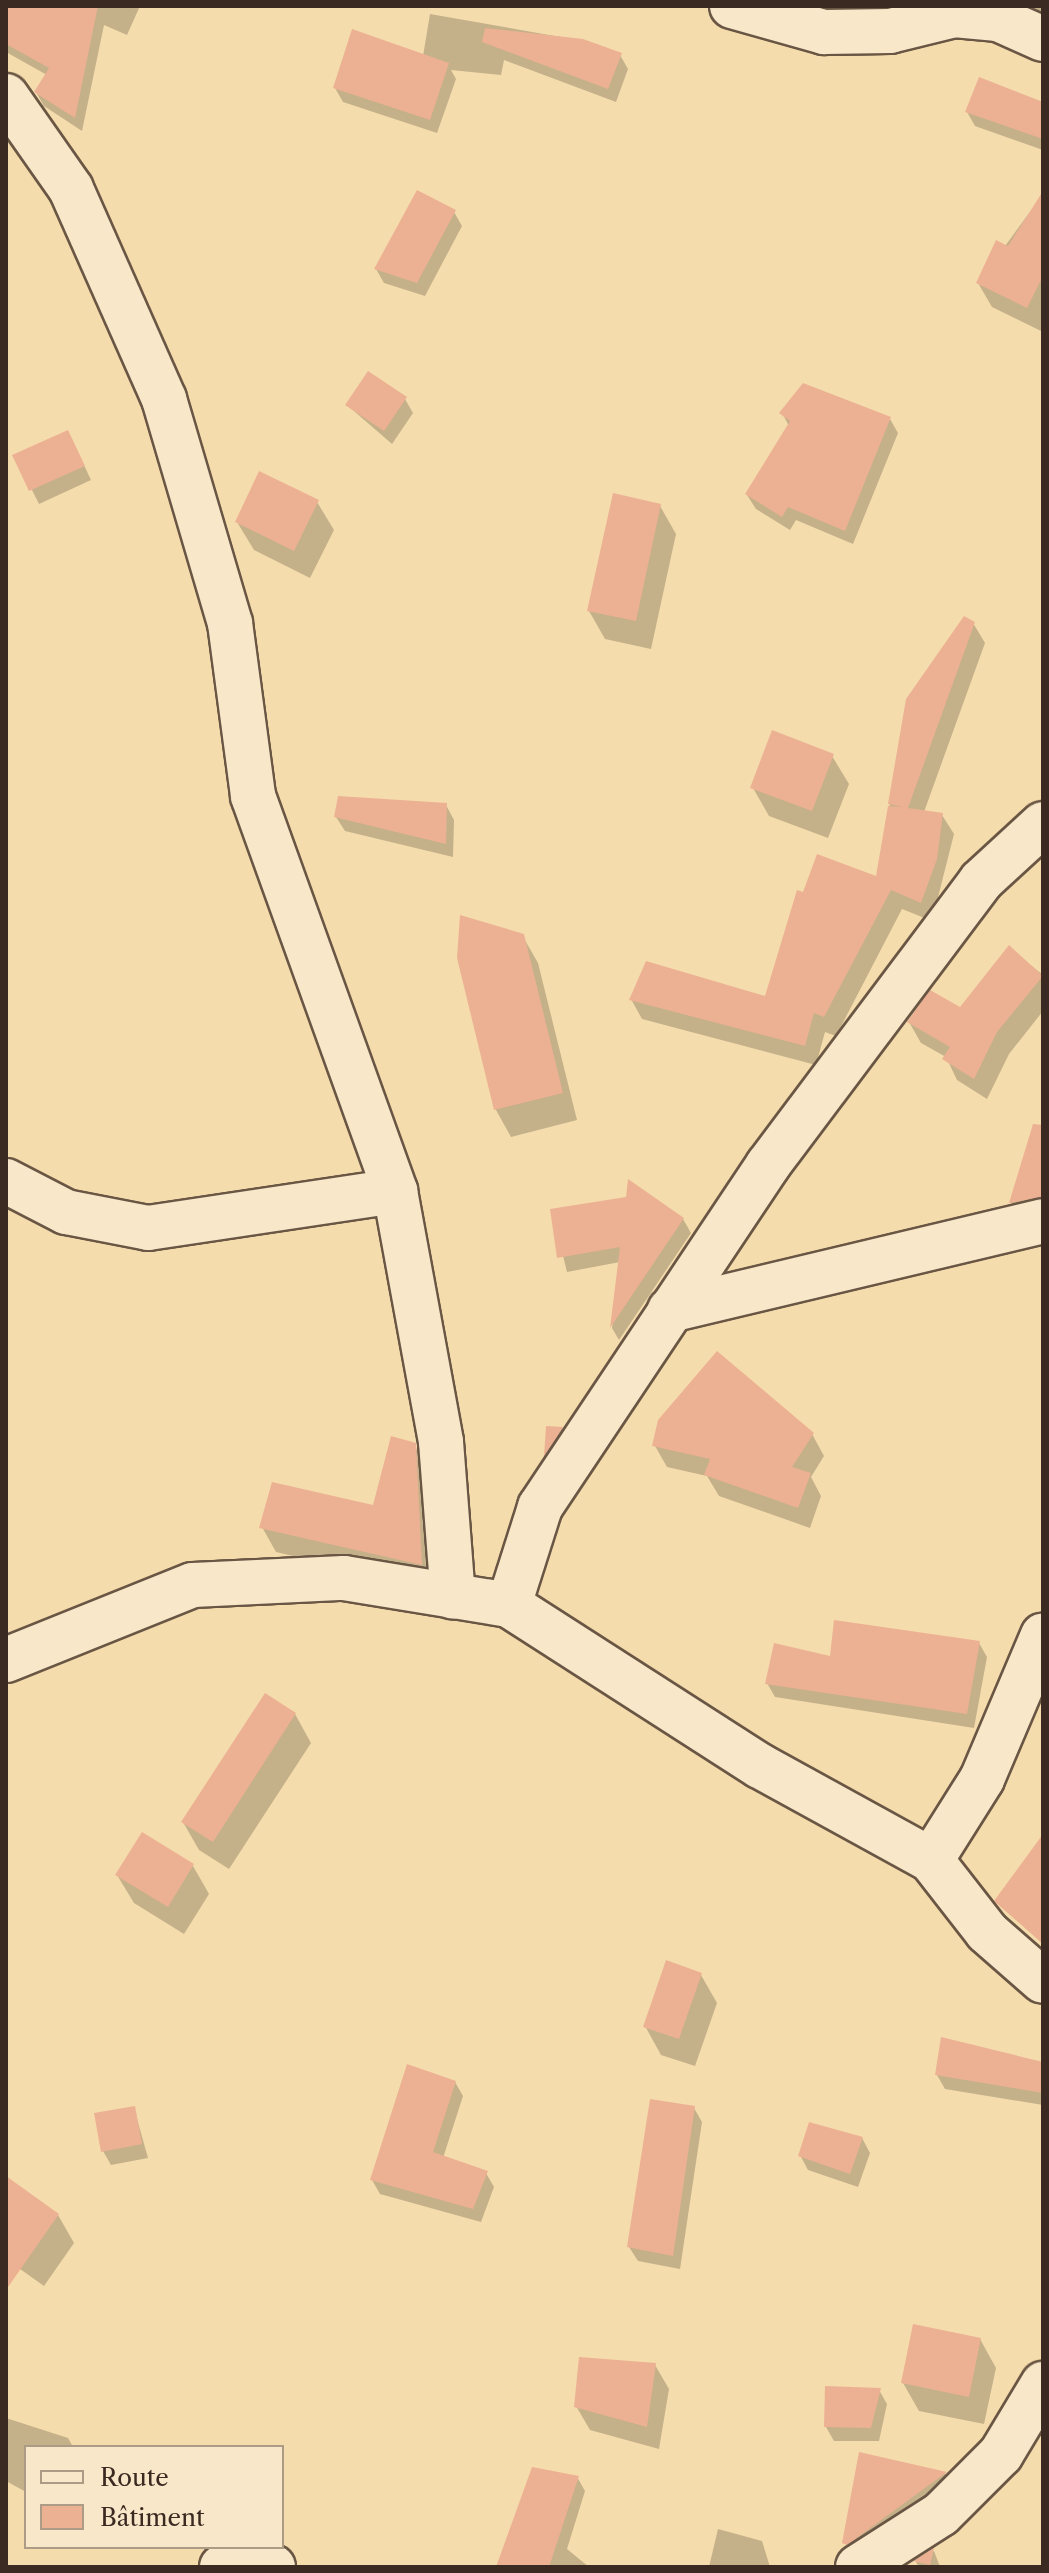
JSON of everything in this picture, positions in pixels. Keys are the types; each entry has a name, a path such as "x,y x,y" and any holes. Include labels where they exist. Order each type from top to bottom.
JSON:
{"street":[{"path":"732,6 824,32 890,31 954,15 1004,12 1043,39"},
{"path":"6,96 71,189 164,399 230,623 253,796 395,1191 441,1442 453,1597"},
{"path":"509,1605 540,1507 670,1310 981,881 1043,824"},
{"path":"6,1181 66,1212 148,1228 395,1191"},
{"path":"670,1310 1043,1221"},
{"path":"6,1660 193,1585 344,1578 509,1605 760,1766 931,1860 987,1932 1043,1981"},
{"path":"931,1860 982,1779 1043,1635"},
{"path":"858,2567 941,2514 1001,2454 1043,2384"},
{"path":"222,2567 273,2567"}],"building":[{"path":"6,6 98,6 75,118 34,92 49,68 6,44"},
{"path":"485,28 583,39 622,53 608,89 482,42"},
{"path":"352,29 449,63 430,120 333,88"},
{"path":"979,77 1043,102 1043,139 965,112"},
{"path":"417,190 456,210 417,283 374,269"},
{"path":"1043,191 1043,276 1027,308 976,283 996,240 1008,246"},
{"path":"368,371 407,397 384,431 345,405"},
{"path":"803,383 891,417 845,531 788,507 782,517 745,494 790,421 779,413"},
{"path":"68,430 85,466 29,491 12,455"},
{"path":"259,471 319,500 294,551 235,522"},
{"path":"613,493 661,504 636,621 587,611"},
{"path":"964,616 975,622 908,808 943,813 937,859 921,903 891,890 824,1017 814,1013 805,1046 629,1000 646,961 765,996 797,890 803,892 817,854 876,876 888,806 903,807 888,804 906,699"},
{"path":"772,730 834,754 812,811 750,788"},
{"path":"338,796 447,803 446,844 334,817"},
{"path":"460,915 524,934 563,1093 494,1110 457,958"},
{"path":"1009,945 1043,976 997,1032 974,1079 942,1059 950,1047 907,1022 930,990 960,1007"},
{"path":"1033,1124 1043,1125 1043,1197 1009,1203"},
{"path":"628,1179 684,1218 610,1328 620,1247 557,1258 550,1209 626,1197"},
{"path":"717,1351 814,1433 792,1467 811,1473 798,1508 704,1475 710,1459 652,1446 658,1420"},
{"path":"546,1426 563,1427 544,1457"},
{"path":"391,1436 416,1443 422,1565 259,1528 272,1482 373,1505"},
{"path":"834,1620 980,1641 967,1714 765,1684 774,1643 830,1656"},
{"path":"265,1693 296,1713 213,1842 181,1822"},
{"path":"142,1832 194,1864 168,1907 115,1875"},
{"path":"1043,1834 1043,1944 994,1901"},
{"path":"666,1960 702,1973 679,2039 643,2027"},
{"path":"941,2037 1043,2062 1043,2093 935,2075"},
{"path":"407,2064 456,2081 433,2152 488,2171 473,2209 370,2180"},
{"path":"650,2099 695,2106 673,2256 627,2247"},
{"path":"135,2106 142,2144 101,2152 94,2113"},
{"path":"809,2122 863,2137 850,2174 798,2156"},
{"path":"6,2176 59,2214 6,2290"},
{"path":"913,2324 981,2338 969,2397 901,2383"},
{"path":"579,2357 656,2363 647,2427 574,2407"},
{"path":"825,2386 881,2388 871,2428 824,2427"},
{"path":"859,2452 947,2472 847,2545 842,2543"},
{"path":"532,2467 579,2476 549,2567 496,2567"},
{"path":"934,2548 930,2565 913,2561"}]}
